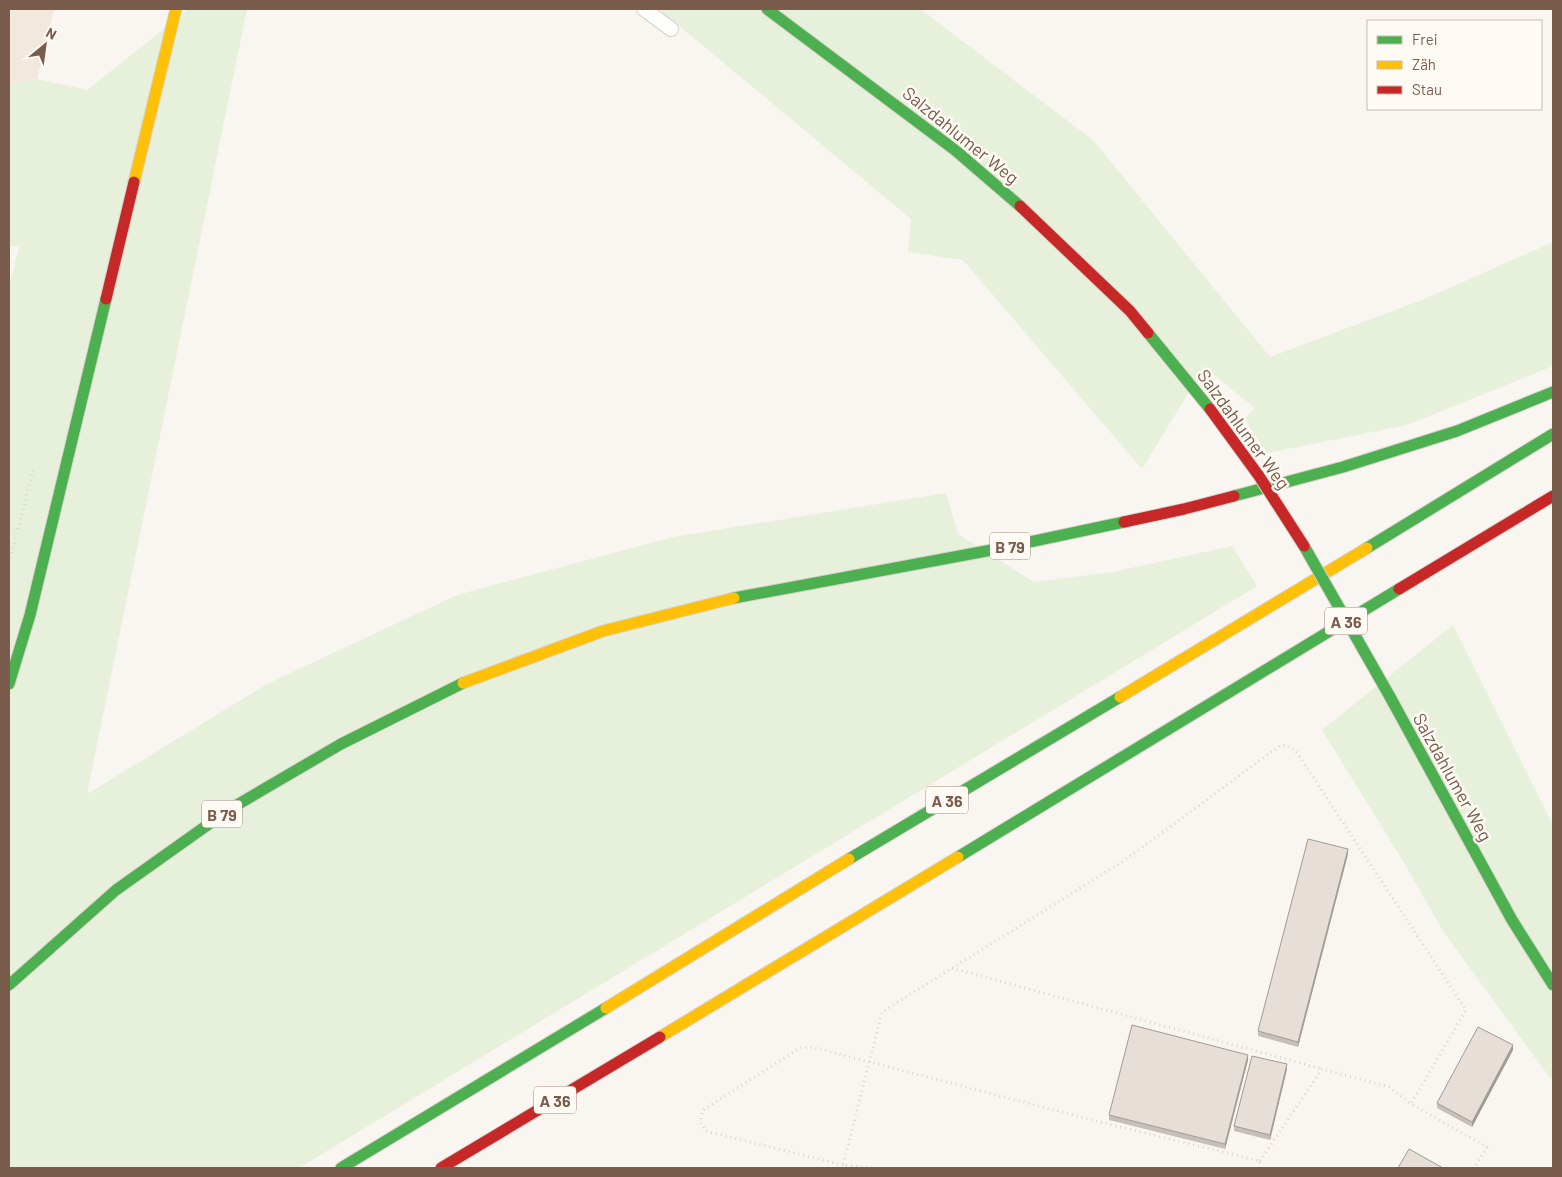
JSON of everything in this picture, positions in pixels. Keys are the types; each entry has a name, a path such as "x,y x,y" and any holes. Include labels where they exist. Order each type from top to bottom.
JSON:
{"main road":[{"path":"9,684 34,596 176,9"},
{"name":"Salzdahlumer Weg","path":"767,9 955,150 1019,205 1071,252 1130,310 1210,409 1259,476 1308,552 1389,695 1512,920 1553,985"},
{"name":"B 79","path":"9,985 116,890 230,809 340,744 463,683 603,631 719,600 997,549 1184,509 1343,468 1457,431 1553,392"},
{"name":"A 36","path":"340,1168 917,818 1247,622 1553,434"},
{"name":"A 36","path":"441,1168 669,1032 1553,496"},
{"path":"548,1117 669,1032"}],"lane":[{"path":"644,9 671,29"}],"path":[{"path":"9,564 32,472"},
{"path":"843,1165 882,1012 1122,862 1281,745 1291,747 1298,754 1466,1010 1411,1104"},
{"path":"952,968 1389,1087 1411,1104 1487,1147 1474,1168"},
{"path":"872,1168 843,1165 706,1131 700,1122 703,1110 800,1048 812,1047 1100,1122 1260,1161"},
{"path":"1258,1168 1260,1161 1322,1069"}],"shaded area":[{"path":"9,9 54,9 37,79 9,84"}],"green space":[{"path":"189,9 247,9 87,794 267,684 457,595 673,537 946,493 958,534 1034,582 1113,572 1232,546 1257,586 299,1168 9,1168 9,287 19,247 9,246 9,84 37,79 87,90"},
{"path":"659,9 920,9 1093,140 1270,357 1427,298 1553,242 1553,366 1407,425 1267,453 1244,418 1255,408 1204,367 1142,469 963,260 908,252 911,219"},
{"path":"1453,625 1553,825 1553,1082 1443,931 1403,861 1322,730"}],"building":[{"path":"1308,839 1348,849 1298,1042 1258,1031"},
{"path":"1132,1025 1248,1055 1225,1144 1109,1115"},
{"path":"1478,1027 1513,1045 1472,1122 1437,1103"},
{"path":"1252,1056 1287,1064 1270,1135 1234,1126"},
{"path":"1409,1149 1443,1168 1398,1168"}],"traffic: fast":[{"path":"767,9 955,150 1020,206"},
{"path":"9,684 30,615 106,299"},
{"path":"1148,333 1210,409"},
{"path":"1234,496 1343,467 1457,431 1553,392"},
{"path":"1367,548 1553,434"},
{"path":"734,598 997,549 1124,522"},
{"path":"1304,546 1389,695"},
{"path":"958,857 1399,589"},
{"path":"9,985 116,890 230,809 341,744 463,683"},
{"path":"1389,695 1512,920 1553,985"},
{"path":"849,859 1120,697"},
{"path":"341,1168 606,1008"}],"traffic: slow":[{"path":"134,182 176,9"},
{"path":"1120,697 1367,548"},
{"path":"463,683 603,631 734,598"},
{"path":"660,1037 958,857"},
{"path":"606,1008 849,859"}],"traffic: jam":[{"path":"106,299 134,182"},
{"path":"1020,206 1130,311 1148,333"},
{"path":"1210,409 1259,476 1304,546"},
{"path":"1124,522 1234,496"},
{"path":"1399,589 1553,496"},
{"path":"441,1168 660,1037"}]}
